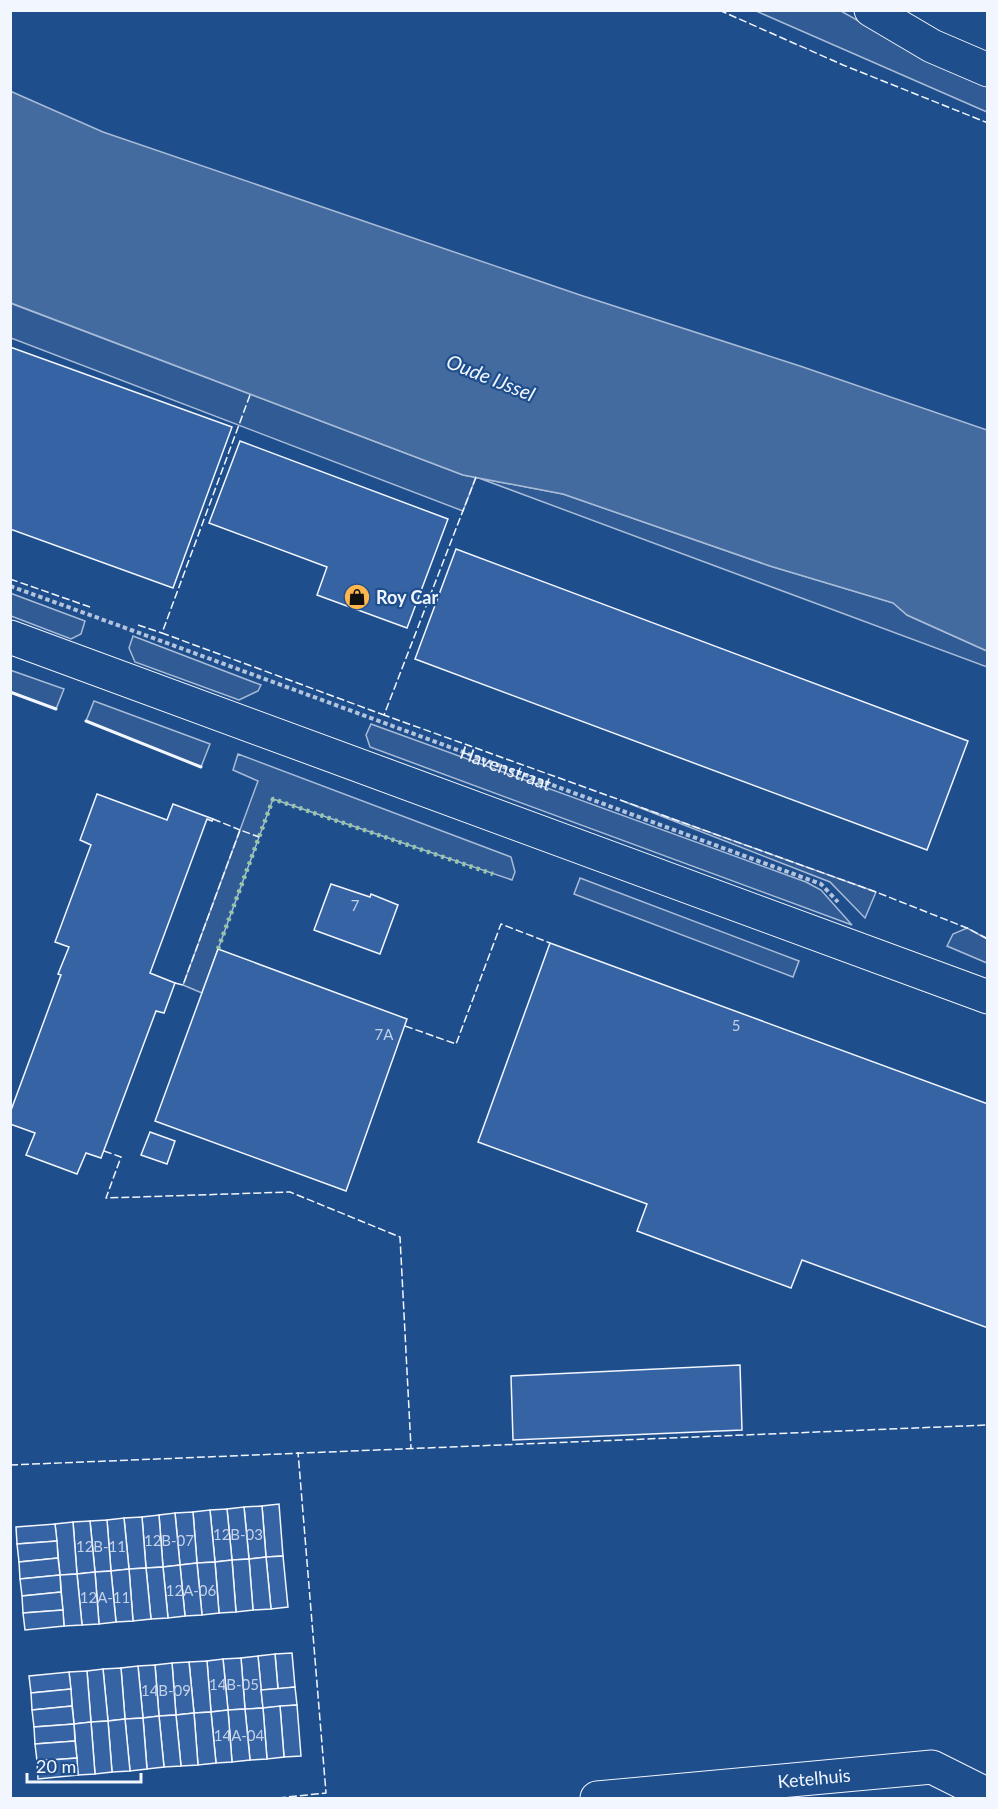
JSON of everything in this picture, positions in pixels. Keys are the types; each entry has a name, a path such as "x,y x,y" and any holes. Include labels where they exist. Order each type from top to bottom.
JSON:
{"street":[{"path":"871,10 932,46 987,70"},
{"path":"10,638 987,997"},
{"name":"Ketelhuis","path":"597,1798 932,1767 987,1795"}],"path":[{"name":"Havenstraat","path":"10,586 187,649 389,726 821,884 843,906"}],"shaded area":[{"path":"756,11 841,11 926,59 987,87 987,112"},
{"path":"10,303 463,475 476,477 463,511 11,338"},
{"path":"479,478 563,494 770,566 894,603 907,615 987,651 987,667"},
{"path":"10,593 85,621 81,634 71,639 11,616"},
{"path":"133,636 261,685 258,691 239,700 135,662 129,648"},
{"path":"10,670 64,689 56,709 11,692"},
{"path":"94,701 210,744 201,767 86,721"},
{"path":"371,724 806,882 821,890 852,925 370,747 366,735"},
{"path":"238,754 511,857 515,872 512,880 273,799 202,993 183,985 258,781 233,770"},
{"path":"620,800 876,892 865,918 830,882"},
{"path":"580,878 799,961 793,977 574,894"},
{"path":"967,928 987,939 987,963 947,946 953,934"}],"water":[{"name":"Oude IJssel","path":"10,91 103,132 580,295 800,366 987,430 987,651 907,615 893,603 770,566 563,494 463,475 11,303"}],"building":[{"path":"10,347 232,427 173,588 10,529"},
{"path":"240,441 448,519 407,628 317,595 327,567 209,523"},
{"path":"456,549 968,741 927,850 415,659"},
{"path":"97,794 167,820 173,804 213,819 212,821 207,819 150,973 175,983 164,1013 156,1011 101,1158 86,1153 77,1174 26,1155 35,1133 10,1124 10,1113 61,975 58,974 69,947 55,942 91,845 80,840"},
{"path":"331,884 370,897 371,894 398,905 380,954 314,930"},
{"path":"550,943 988,1104 988,1328 802,1260 791,1288 637,1231 647,1204 478,1142"},
{"path":"218,949 407,1019 346,1191 155,1121"},
{"path":"150,1132 175,1141 167,1164 141,1155"},
{"path":"740,1365 742,1430 513,1440 511,1376"},
{"path":"279,1504 283,1556 266,1557 262,1506"},
{"path":"262,1506 266,1557 249,1559 244,1507"},
{"path":"244,1507 249,1559 232,1560 227,1509"},
{"path":"227,1509 232,1560 215,1562 210,1510"},
{"path":"210,1510 215,1562 197,1563 193,1512"},
{"path":"193,1512 197,1563 180,1565 175,1513"},
{"path":"175,1513 180,1565 163,1567 159,1515"},
{"path":"159,1515 163,1567 146,1568 142,1517"},
{"path":"142,1517 146,1568 129,1569 124,1518"},
{"path":"124,1518 129,1569 111,1571 107,1520"},
{"path":"107,1520 111,1571 95,1572 90,1521"},
{"path":"90,1521 95,1572 77,1574 73,1522"},
{"path":"73,1522 77,1574 60,1575 55,1524"},
{"path":"55,1524 57,1541 17,1544 16,1527"},
{"path":"57,1541 58,1558 19,1562 17,1544"},
{"path":"283,1556 288,1607 271,1609 266,1557"},
{"path":"266,1557 271,1609 253,1610 249,1559"},
{"path":"58,1558 60,1575 20,1579 19,1562"},
{"path":"249,1559 253,1610 236,1612 232,1560"},
{"path":"232,1560 236,1612 219,1613 215,1562"},
{"path":"215,1562 219,1613 202,1615 197,1563"},
{"path":"197,1563 202,1615 185,1616 180,1565"},
{"path":"180,1565 185,1616 168,1618 163,1567"},
{"path":"163,1567 168,1618 151,1619 146,1568"},
{"path":"146,1568 151,1619 133,1621 129,1569"},
{"path":"129,1569 133,1621 116,1622 111,1571"},
{"path":"111,1571 116,1622 99,1624 95,1572"},
{"path":"95,1572 99,1624 82,1625 77,1574"},
{"path":"77,1574 82,1625 64,1626 60,1575"},
{"path":"60,1575 61,1592 22,1596 20,1579"},
{"path":"61,1592 63,1610 23,1613 22,1596"},
{"path":"63,1610 64,1626 25,1630 23,1613"},
{"path":"292,1653 295,1687 278,1689 275,1654"},
{"path":"275,1654 278,1689 261,1690 258,1656"},
{"path":"258,1656 263,1708 245,1709 241,1658"},
{"path":"241,1658 245,1709 228,1710 223,1659"},
{"path":"223,1659 228,1710 211,1712 207,1661"},
{"path":"207,1661 211,1712 194,1713 189,1662"},
{"path":"189,1662 194,1713 176,1715 172,1663"},
{"path":"172,1663 176,1715 159,1716 155,1665"},
{"path":"155,1665 159,1716 143,1718 138,1666"},
{"path":"138,1666 143,1718 125,1719 121,1668"},
{"path":"121,1668 125,1719 108,1721 103,1669"},
{"path":"103,1669 108,1721 91,1722 87,1671"},
{"path":"87,1671 91,1722 74,1724 69,1672"},
{"path":"69,1672 71,1689 31,1693 29,1676"},
{"path":"295,1687 297,1705 263,1708 261,1690"},
{"path":"71,1689 72,1706 32,1710 31,1693"},
{"path":"297,1705 301,1756 284,1757 280,1706"},
{"path":"72,1706 74,1724 34,1727 32,1710"},
{"path":"280,1706 284,1757 267,1759 263,1708"},
{"path":"263,1708 267,1759 250,1760 245,1709"},
{"path":"245,1709 250,1760 232,1762 228,1710"},
{"path":"228,1710 232,1762 216,1763 211,1712"},
{"path":"211,1712 216,1763 198,1765 194,1713"},
{"path":"194,1713 198,1765 181,1766 176,1715"},
{"path":"176,1715 181,1766 164,1767 159,1716"},
{"path":"159,1716 164,1767 147,1769 143,1718"},
{"path":"143,1718 147,1769 130,1771 125,1719"},
{"path":"125,1719 130,1771 112,1772 108,1721"},
{"path":"108,1721 112,1772 95,1774 91,1722"},
{"path":"91,1722 95,1774 78,1775 74,1724"},
{"path":"74,1724 75,1741 35,1744 34,1727"},
{"path":"75,1741 77,1758 37,1761 35,1744"},
{"path":"77,1758 78,1775 38,1779 37,1761"}],"hedge":[{"path":"218,949 273,799 493,874"}],"fence":[{"path":"719,10 843,65 988,123"},
{"path":"250,395 162,633 384,715"},
{"path":"476,477 384,715 876,892 967,928 988,939"},
{"path":"10,579 90,607"},
{"path":"138,625 162,633"},
{"path":"213,819 240,830"},
{"path":"175,983 183,985 240,830 259,837"},
{"path":"405,1026 456,1044 501,924 550,943"},
{"path":"104,1151 121,1157 106,1198 290,1192 400,1237 411,1448"},
{"path":"10,1465 988,1425"},
{"path":"278,1798 326,1793 298,1452"}],"wall":[{"path":"10,692 56,709"},
{"path":"86,721 201,767"}],"place":[{"name":"Roy Car","path":"357,597"}]}
